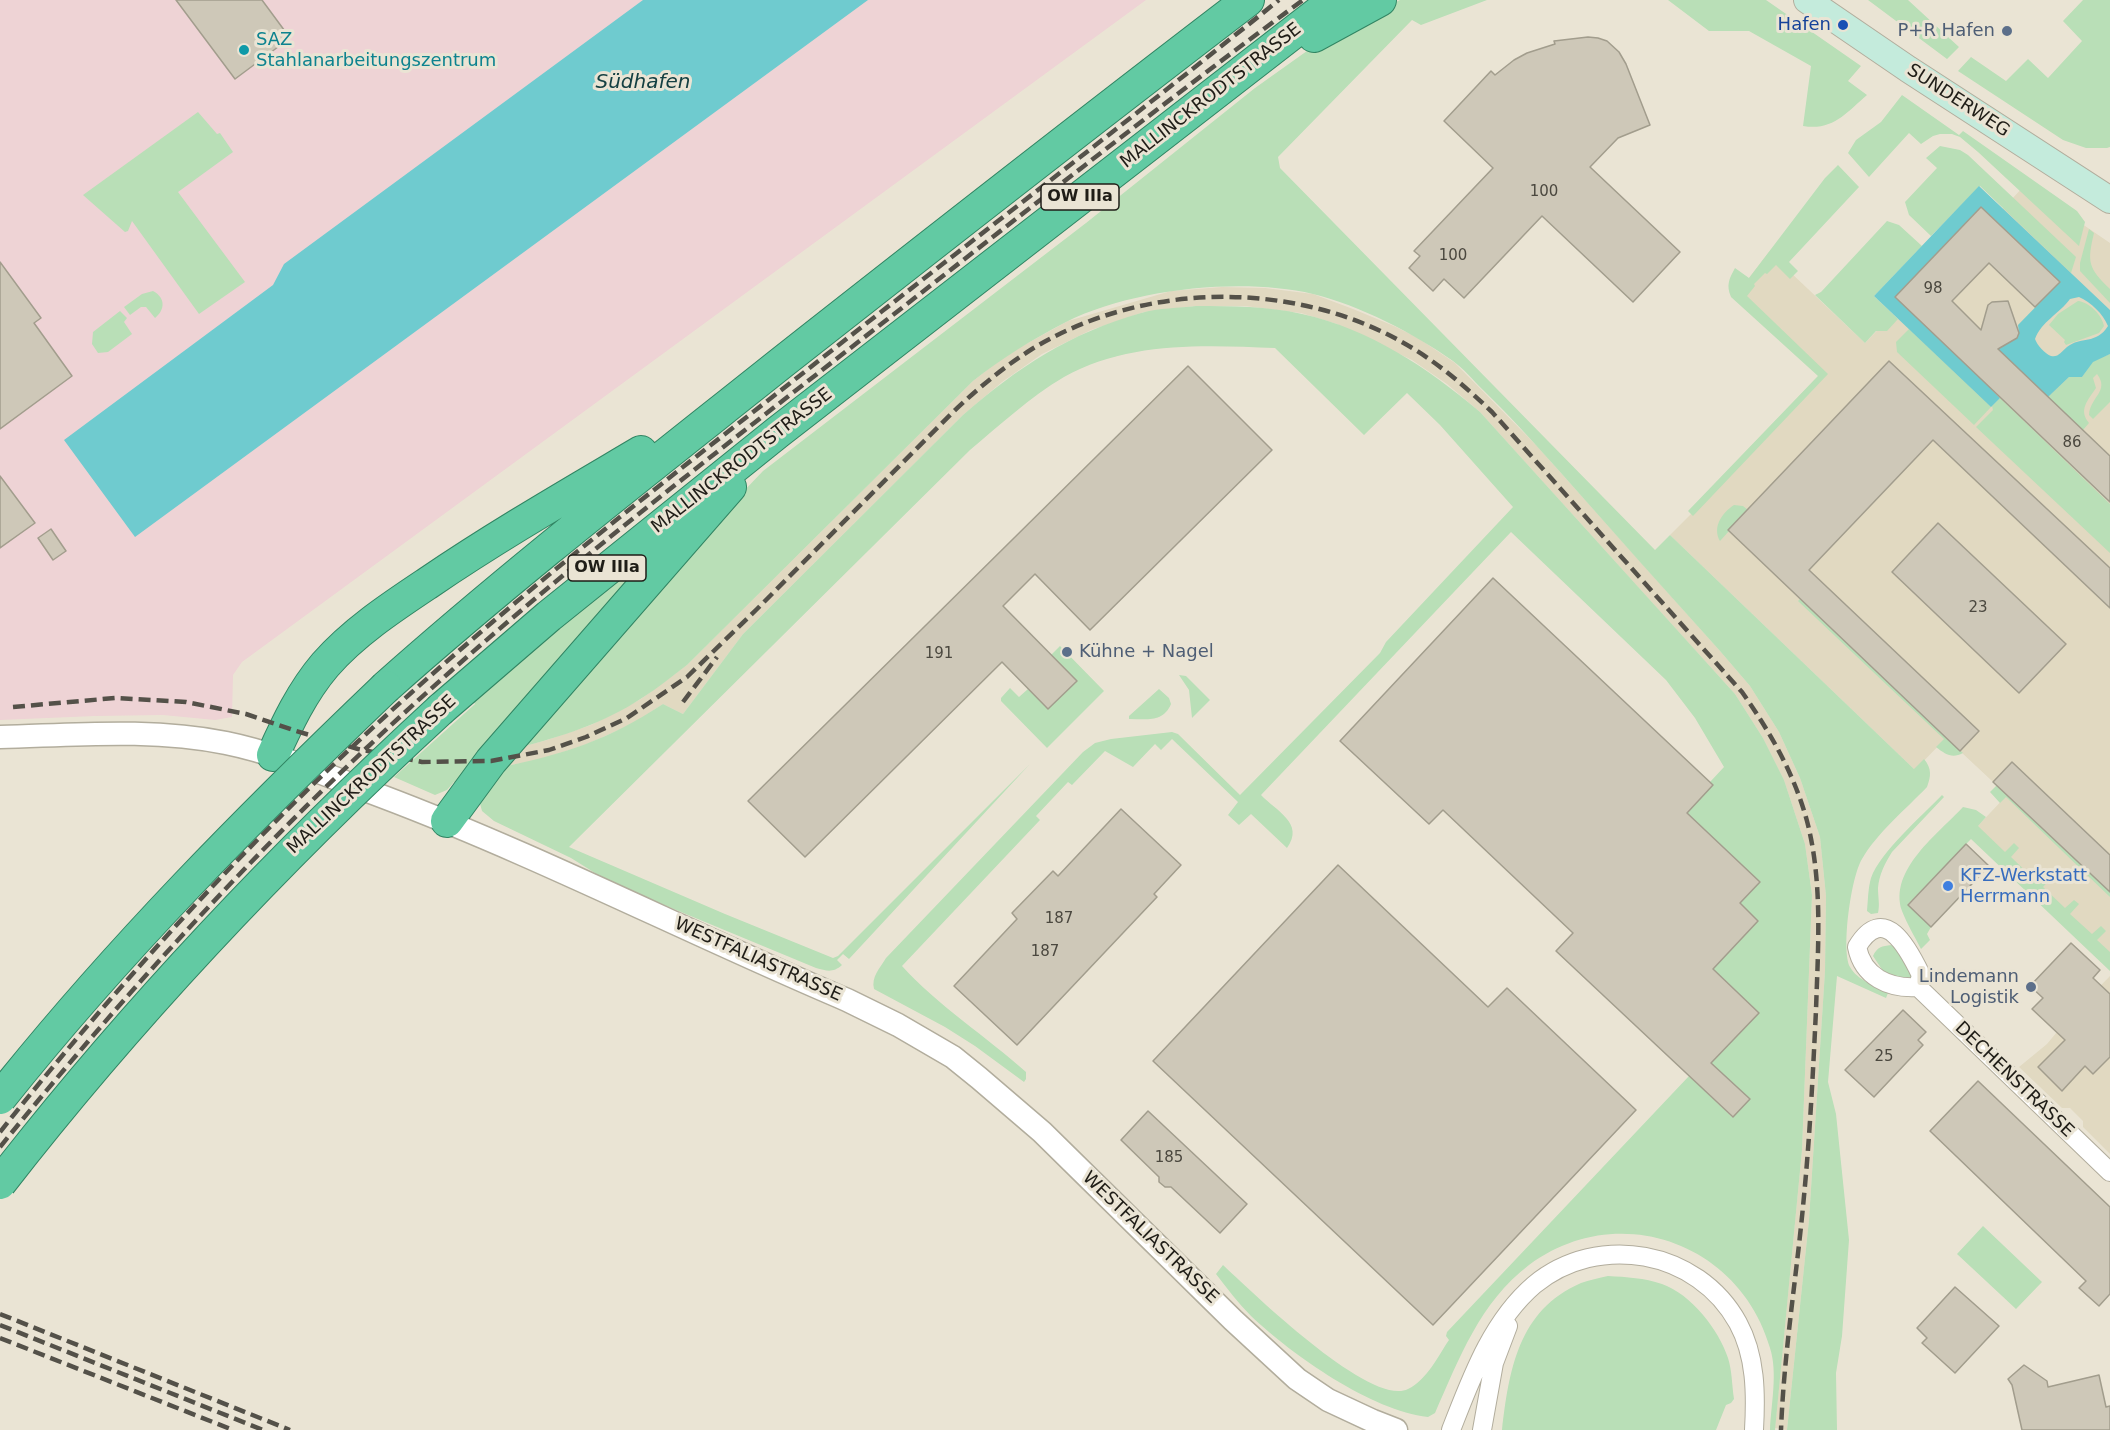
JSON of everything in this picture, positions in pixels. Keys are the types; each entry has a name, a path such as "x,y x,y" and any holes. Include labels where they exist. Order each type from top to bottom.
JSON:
{"highway":[{"path":"1087,124 1161,48 1214,0"},
{"path":"0,1098 74,1009 206,864 386,687 525,567 748,389 1248,0"},
{"name":"MALLINCKRODTSTRASSE","path":"0,1182 76,1088 184,964 306,837 441,709 549,615 777,432 1335,0"},
{"path":"1257,59 1321,33 1380,0"},
{"path":"273,755 286,727 313,681 326,664 357,634 416,591 507,532 748,389"},
{"path":"447,821 491,761 650,581 777,432"}],"main road":[{"name":"SUNDERWEG","path":"1808,0 2110,200"}],"street":[{"name":"WESTFALIASTRASSE","path":"0,738 110,734 180,736 273,755 447,821 898,1025 953,1057 1042,1132 1233,1320 1297,1379 1328,1400 1396,1430"},
{"name":"DECHENSTRASSE","path":"1917,987 2110,1172"},
{"path":"1451,1430 1487,1345 1518,1302 1535,1284 1560,1268 1607,1254 1639,1254 1668,1262 1682,1268 1709,1286 1720,1297 1738,1324 1751,1358 1754,1383 1754,1430"},
{"path":"1482,1430 1494,1363 1518,1302"}],"shaded area":[{"path":"0,0 1146,0 242,662 233,675 232,717 215,720 163,715 0,720"},
{"path":"2025,185 2110,243 2110,959 1974,830 2007,795 1946,738 1915,770 1670,535 1711,494 1708,491 1820,374 1735,296 1769,252 1865,343 1893,314 1898,319 1981,207 1994,218"},
{"path":"1222,287 1265,288 1313,294 1394,326 1418,338 1455,363 1535,444 1720,651 1750,686 1779,732 1800,778 1820,837 1826,896 1825,971 1809,1220 1787,1430 1775,1428 1802,1150 1812,895 1805,844 1784,780 1763,738 1735,694 1480,412 1447,384 1412,360 1337,324 1301,313 1245,306 1196,306 1144,312 1091,330 1042,354 1002,382 963,415 743,634 683,714 663,704 632,724 585,745 538,760 501,767 517,748 591,725 641,699 687,665 973,381 1006,355 1068,321 1171,291"},
{"path":"2110,976 2110,1154 2083,1127 2083,1121 2070,1108 2062,1108 2019,1067 2047,1044"}],"green space":[{"path":"1400,0 1487,0 1421,25 1412,20 1278,157 1280,168 1655,550 1670,535 1914,769 1924,759 1930,769 1927,787 1868,849 1854,881 1848,913 1847,958 1853,972 1888,993 1886,998 1837,976 1828,1082 1836,1114 1849,1240 1842,1336 1836,1373 1837,1430 1787,1430 1809,1220 1825,971 1826,896 1820,837 1800,778 1779,732 1750,686 1720,651 1503,410 1453,361 1404,331 1331,299 1284,289 1253,287 1187,289 1154,294 1122,301 1066,322 1018,349 973,381 687,665 648,694 613,715 566,734 517,748 719,517 763,471 1086,223 1255,88 1321,41"},
{"path":"1668,0 1766,0 1861,66 1848,81 1867,95 1831,123 1814,127 1803,126 1811,66 1749,31 1709,31"},
{"path":"1868,0 1908,0 1959,47 1947,59"},
{"path":"2083,0 2110,0 2110,147 2107,148 2086,148 2063,140 1958,71 1971,57 2006,81 2028,59 2048,78 2082,41 2063,21"},
{"path":"1902,95 1959,135 1963,131 2077,211 2085,222 2079,246 1978,152 1960,137 1952,134 1933,136 1921,144 1909,133 1869,177 1848,153 1856,140 1881,122"},
{"path":"198,112 217,134 220,133 233,152 178,192 245,282 199,314 132,221 128,231 125,232 83,195"},
{"path":"1940,146 1960,150 1968,155 2076,257 2071,273 1980,186 1931,236 1909,215 1905,202 1937,168 1926,158"},
{"path":"1838,165 1859,187 1789,262 1798,271 1790,279 1776,265 1754,284 1755,286 1747,296 1828,374 1693,516 1688,511 1818,376 1731,297 1728,285 1735,268 1749,278 1825,178"},
{"path":"1887,221 1899,225 1922,246 1874,296 1898,319 1887,331 1876,331 1865,343 1815,295 1821,292"},
{"path":"2089,229 2094,233 2090,251 2091,264 2093,270 2110,289 2110,303 2080,271"},
{"path":"153,291 160,297 163,304 158,315 155,318 146,307 141,307 130,315 124,307 142,294"},
{"path":"2078,301 2094,310 2104,326 2099,333 2066,345 2065,340 2049,325 2058,314"},
{"path":"1196,306 1276,309 1327,321 1351,329 1397,352 1440,380 1480,412 1735,694 1763,738 1784,780 1805,844 1812,895 1802,1150 1775,1430 1770,1430 1774,1368 1770,1348 1755,1312 1732,1281 1704,1258 1672,1242 1636,1235 1600,1235 1564,1245 1529,1265 1497,1296 1484,1314 1462,1352 1435,1413 1428,1417 1406,1413 1382,1404 1358,1393 1310,1364 1251,1316 1216,1274 1223,1265 1312,1344 1367,1381 1391,1390 1408,1389 1421,1380 1432,1367 1449,1340 1446,1336 1447,1332 1689,1076 1732,1117 1749,1099 1711,1063 1759,1013 1713,969 1758,921 1740,903 1687,813 1724,767 1695,718 1666,680 1511,532 1261,795 1291,824 1292,839 1287,848 1251,814 1239,825 1228,815 1238,802 1172,739 1161,750 1155,744 1133,767 1105,751 1072,785 1068,782 1036,816 1040,820 902,966 946,1007 1026,1072 1024,1082 945,1027 874,989 875,977 886,958 1083,752 1095,743 1172,732 1178,734 1240,795 1380,653 1386,642 1513,507 1440,425 1407,393 1364,435 1275,348 1194,346 1140,351 1089,365 1064,377 1027,402 970,450 569,847 833,958 838,956 1030,764 849,959 843,954 837,960 842,965 836,969 816,968 611,883 571,858 494,821 482,811 479,800 501,767 545,757 585,744 624,727 663,704 683,714 743,634 963,415 1025,367 1068,341 1115,321 1148,311"},
{"path":"120,311 127,318 124,322 132,334 108,352 98,353 92,344 93,332"},
{"path":"1909,329 1991,407 1974,425 1897,352 1896,342"},
{"path":"2110,354 2110,402 2093,419 2089,415 2101,385 2097,374 2093,378 2096,388 2084,409 2089,423 2083,430 2048,397 2069,377 2082,377 2093,361"},
{"path":"2000,398 2110,504 2110,553 1976,427 1993,410 1992,406"},
{"path":"1734,505 1743,506 1748,510 1720,541 1718,526 1726,512"},
{"path":"689,519 460,785 454,782 447,790 435,795 394,777 475,704 472,700"},
{"path":"1800,599 1963,753 1955,756 1949,755 1936,747 1944,739 1798,601"},
{"path":"1060,646 1104,691 1047,748 1001,701 1001,698 1010,688 1019,697 1028,689 1048,709 1051,655"},
{"path":"1179,675 1186,676 1210,700 1192,718 1189,690"},
{"path":"1159,689 1169,698 1171,704 1168,710 1153,719 1129,719 1129,716"},
{"path":"1997,785 2110,892 2110,897 2006,797 2000,803 1990,792"},
{"path":"1942,795 1944,797 1889,856 1878,888 1878,913 1871,914 1867,911 1869,890 1876,868 1892,846"},
{"path":"1963,807 1976,810 1986,817 1978,826 2005,852 2014,843 2019,848 2011,857 2037,882 2046,874 2051,878 2043,887 2065,908 2074,900 2079,904 2070,914 2092,934 2101,926 2106,931 2097,940 2110,952 2110,971 1971,839 1908,904 1931,927 1927,934 1930,940 1921,949 1902,911 1900,896 1902,881 1918,853"},
{"path":"1891,945 1897,949 1911,975 1911,979 1905,982 1883,971 1873,956 1880,948"},
{"path":"1983,1226 2042,1282 2016,1309 1957,1254"},
{"path":"1608,1276 1649,1280 1673,1289 1693,1304 1711,1325 1728,1358 1734,1399 1726,1405 1716,1430 1502,1430 1513,1365 1520,1344 1530,1326 1543,1309 1560,1295 1581,1283"}],"water":[{"name":"Südhafen","path":"643,0 868,0 135,537 64,440 273,285 284,264"},
{"path":"1979,186 2110,310 2110,354 2093,362 2082,377 2069,377 2048,397 1988,356 2004,339 2012,341 2017,338 2018,325 2060,282 1981,207 1895,297 1993,384 1990,388 2000,398 1991,407 1874,296","holes":["2079,297 2100,313 2108,326 2098,336 2072,344 2056,356 2049,355 2036,341 2038,333 2070,299"]}],"building":[{"name":"SAZ Stahlanarbeitungszentrum","path":"176,0 262,0 290,38 235,79"},
{"path":"1588,37 1607,41 1619,52 1650,125 1618,138 1590,167 1680,252 1633,302 1542,216 1464,298 1444,279 1433,291 1409,268 1420,256 1414,251 1493,168 1444,121 1491,71 1495,75 1514,60 1555,44 1554,41"},
{"path":"1981,207 2060,282 2035,307 1989,263 1952,301 1981,330 1988,305 1992,302 2008,301 2019,333 2017,338 1998,349 2110,456 2110,502 1895,297"},
{"path":"0,262 41,318 34,323 72,376 0,429"},
{"path":"1889,361 2110,568 2110,608 1933,440 1809,570 1979,731 1960,751 1728,530"},
{"path":"1188,366 1272,450 1090,630 1035,574 1003,606 1077,681 1048,709 1002,662 805,857 748,801"},
{"path":"0,476 35,523 0,548"},
{"path":"1938,523 2066,644 2019,693 1892,572"},
{"path":"51,529 66,551 53,560 38,538"},
{"path":"1493,578 1713,785 1687,813 1760,882 1740,903 1758,921 1713,969 1759,1013 1711,1063 1750,1099 1733,1117 1556,951 1573,933 1443,810 1429,824 1340,741"},
{"path":"2012,762 2110,855 2110,892 1993,782"},
{"path":"1121,809 1181,865 1154,894 1157,897 1017,1045 954,986 1017,919 1012,913 1053,871 1058,876"},
{"name":"KFZ-Werkstatt Herrmann","path":"1966,844 1989,866 1931,927 1908,905"},
{"path":"1338,865 1488,1007 1507,988 1636,1110 1433,1325 1153,1061"},
{"path":"2071,943 2100,970 2093,978 2110,994 2110,1057 2093,1074 2085,1066 2062,1091 2038,1067 2065,1040 2032,1009 2043,998 2030,986"},
{"path":"1903,1010 1926,1032 1918,1040 1923,1045 1874,1097 1845,1070"},
{"path":"1978,1081 2110,1207 2110,1294 2099,1306 2079,1288 2086,1281 1930,1131"},
{"path":"1148,1111 1247,1204 1220,1233 1171,1187 1165,1187 1159,1182 1159,1177 1121,1140"},
{"path":"1955,1287 1999,1326 1955,1373 1922,1343 1927,1338 1917,1328"},
{"path":"2024,1365 2047,1381 2048,1387 2099,1375 2106,1407 2110,1406 2110,1430 2022,1430 2012,1385 2008,1379"}],"railway":[{"path":"0,1132 96,1016 196,903 302,796 411,693 553,571 1279,0"},
{"path":"0,1147 105,1021 215,900 330,783 451,671 555,582 717,452 1090,161 1303,0"},
{"path":"13,707 115,698 186,702 246,714 358,749 422,762 491,761 549,750 586,737 627,718 687,677 970,396 1032,349 1076,326 1124,310 1173,300 1223,297 1273,300 1322,310 1370,326 1425,356 1492,412 1742,692 1771,738 1802,803 1812,844 1817,891 1815,1033 1808,1150 1781,1430"},
{"path":"683,702 717,657"},
{"path":"0,1314 290,1430"},
{"path":"0,1325 263,1430"},
{"path":"0,1338 233,1430"}],"place":[{"name":"Hafen","path":"1843,25"},
{"name":"P+R Hafen","path":"2007,31"},
{"name":"SAZ Stahlanarbeitungszentrum","path":"244,50"},
{"name":"Kühne + Nagel","path":"1067,652"},
{"name":"KFZ-Werkstatt Herrmann","path":"1948,886"},
{"name":"Lindemann Logistik","path":"2031,987"}]}
